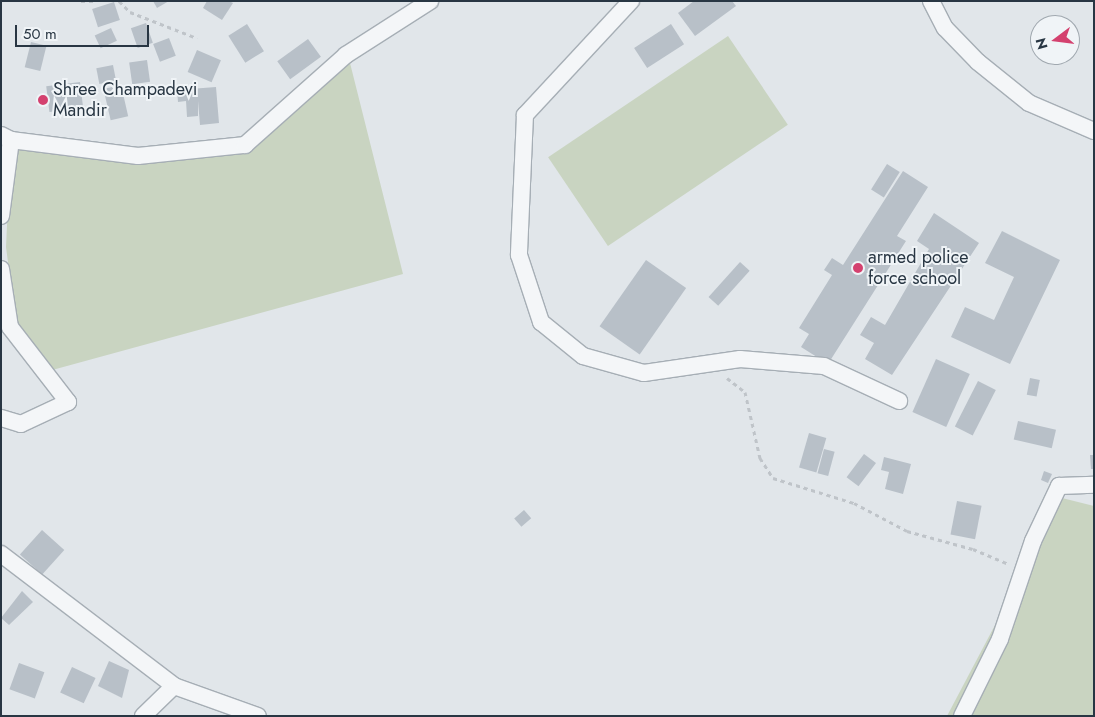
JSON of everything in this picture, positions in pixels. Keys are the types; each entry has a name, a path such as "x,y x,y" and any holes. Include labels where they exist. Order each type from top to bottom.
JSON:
{"street":[{"path":"1,216 6,137 138,156 245,145 346,55 430,1"},
{"path":"631,1 525,115 519,254 541,322 584,356 644,373 740,359 824,366 899,402"},
{"path":"931,1 945,28 978,62 1022,97 1094,131"},
{"path":"1,270 10,326 68,402 21,424 1,418"},
{"path":"962,716 1000,639 1024,569 1059,486 1094,485"},
{"path":"1,554 174,686 258,716"},
{"path":"143,716 174,686"}],"path":[{"path":"81,1 93,1"},
{"path":"119,1 130,12 197,38"},
{"path":"719,376 746,392 760,458 773,478 854,503 907,531 973,549 1024,569"}],"green space":[{"path":"728,36 788,125 608,246 548,157"},
{"path":"349,59 403,274 45,372 16,323 6,247 11,140 138,156 243,152"},
{"path":"1062,498 1094,506 1094,716 947,716"}],"building":[{"path":"153,1 169,1 157,8"},
{"path":"207,1 229,1 233,3 222,20 203,8"},
{"path":"694,1 732,1 736,6 695,36 678,13"},
{"path":"114,2 120,20 98,27 92,9"},
{"path":"146,23 153,43 138,48 131,28"},
{"path":"247,24 264,51 245,63 228,36"},
{"path":"671,24 684,44 647,68 634,48"},
{"path":"111,28 117,41 101,48 95,36"},
{"path":"169,38 176,56 160,62 153,44"},
{"path":"308,39 321,57 290,79 277,61"},
{"path":"31,42 47,46 40,71 25,67"},
{"path":"197,50 221,60 212,82 188,72"},
{"path":"147,60 150,82 132,84 129,63"},
{"path":"113,65 116,81 99,84 96,68"},
{"path":"80,82 83,108 49,112 46,86"},
{"path":"121,85 128,116 111,120 103,89"},
{"path":"216,87 219,123 200,125 198,101 198,116 187,117 186,101 178,102 177,90"},
{"path":"887,164 900,172 884,197 871,189"},
{"name":"armed police force school","path":"903,171 928,187 897,236 906,241 828,364 801,347 809,334 799,328 832,275 824,270 832,258 843,265"},
{"name":"armed police force school","path":"934,213 979,243 892,375 865,359 874,343 860,335 871,317 885,325 929,249 917,241"},
{"path":"1002,231 1060,260 1010,364 951,337 965,307 994,320 1014,277 985,263"},
{"path":"646,260 686,288 640,354 600,326"},
{"path":"740,262 750,271 718,306 709,297"},
{"path":"936,359 970,374 946,427 912,412"},
{"path":"1030,378 1040,380 1037,397 1027,395"},
{"path":"978,381 996,390 973,436 955,426"},
{"path":"1018,421 1056,430 1052,448 1014,440"},
{"path":"809,433 826,438 816,473 799,468"},
{"path":"824,449 835,452 828,476 818,473"},
{"path":"864,454 876,463 859,486 847,477"},
{"path":"1090,455 1094,455 1094,469 1091,469"},
{"path":"884,457 911,464 903,494 885,489 889,472 881,470"},
{"path":"1044,471 1052,474 1048,483 1041,480"},
{"path":"957,501 982,506 975,539 951,534"},
{"path":"524,510 531,518 521,527 514,519"},
{"path":"42,530 64,550 42,575 20,555"},
{"path":"22,591 33,602 9,625 1,618"},
{"path":"109,661 129,670 122,698 98,686"},
{"path":"19,663 44,672 35,699 9,689"},
{"path":"72,667 96,678 84,703 60,692"}],"place":[{"name":"Shree Champadevi Mandir","path":"43,100"},
{"name":"armed police force school","path":"858,268"}]}
